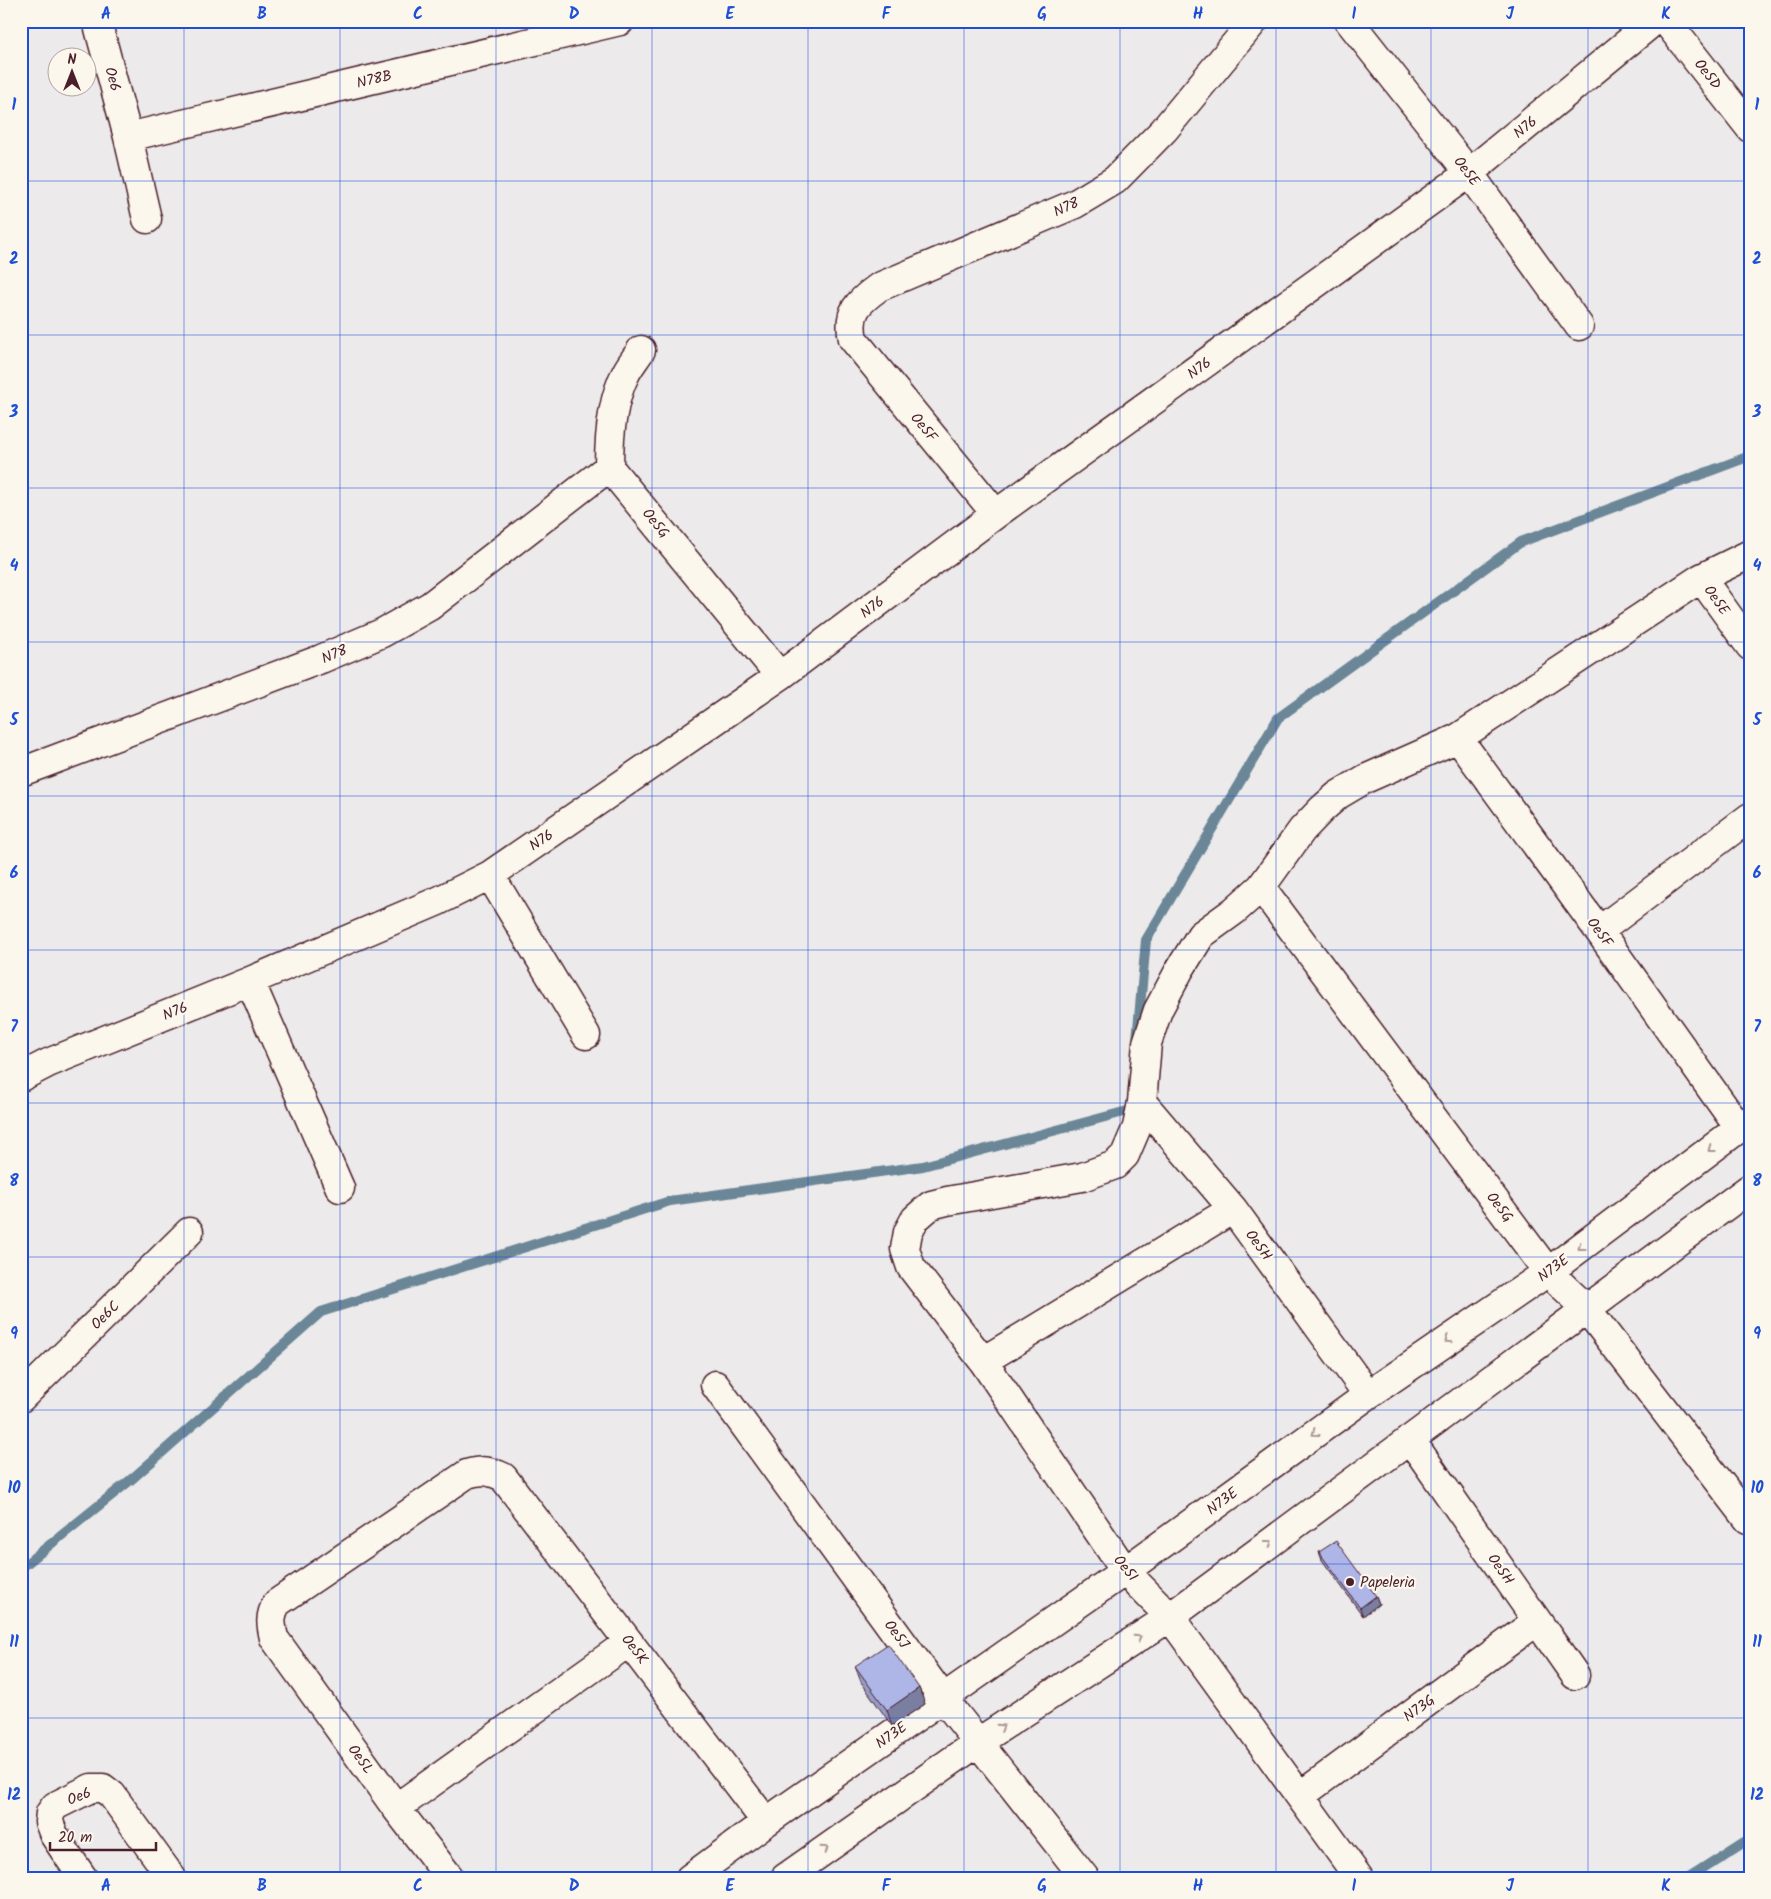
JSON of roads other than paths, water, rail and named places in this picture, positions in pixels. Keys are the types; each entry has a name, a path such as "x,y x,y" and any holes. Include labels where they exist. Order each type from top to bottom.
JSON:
{"street":[{"name":"Oe6","path":"97,21 128,137 147,219"},
{"name":"N78B","path":"128,137 620,21"},
{"name":"N78","path":"853,339 850,326 852,313 864,298 880,287 1075,204 1115,180 1164,130 1254,21"},
{"name":"Oe5E","path":"1349,21 1469,173 1579,326"},
{"name":"N76","path":"21,1077 438,901 490,875 780,676 996,514 1469,173 1654,21"},
{"name":"Oe5D","path":"1666,21 1750,128"},
{"name":"Oe5F","path":"853,339 996,514"},
{"path":"609,467 609,440 616,403 625,375 640,350"},
{"name":"N78","path":"21,772 321,659 382,633 430,606 609,467"},
{"name":"Oe5G","path":"609,467 780,676"},
{"path":"1142,1102 1147,1043 1158,1010 1201,935 1234,910 1261,886 1302,830 1338,795 1365,779 1458,738 1701,578 1750,554"},
{"name":"Oe5E","path":"1701,578 1750,646"},
{"name":"Oe5F","path":"1458,738 1599,931 1744,1124"},
{"path":"1599,931 1750,817"},
{"path":"490,875 586,1035"},
{"name":"Oe5G","path":"1261,886 1548,1272 1586,1308 1748,1519"},
{"path":"250,981 340,1188"},
{"name":"Oe5H","path":"1142,1102 1233,1209 1368,1395"},
{"name":"Oe5I","path":"1142,1102 1137,1127 1126,1156 1115,1165 1082,1177 931,1205 915,1219 908,1232 905,1249 911,1267 983,1361 1126,1571 1170,1617 1360,1878"},
{"name":"N73E","path":"690,1878 766,1822 1126,1571 1368,1395 1548,1272 1744,1124"},
{"path":"797,1874 977,1743 1170,1617 1750,1188"},
{"path":"983,1361 1233,1209"},
{"name":"Oe6C","path":"21,1398 189,1232"},
{"name":"Oe5J","path":"715,1385 943,1698 1085,1878"},
{"name":"Oe5H","path":"1410,1438 1575,1675"},
{"name":"Oe5K","path":"274,1638 271,1612 276,1603 466,1474 481,1470 492,1471 503,1477 766,1822"},
{"name":"N73G","path":"1300,1796 1537,1621"},
{"name":"Oe5L","path":"274,1638 396,1808 450,1878"},
{"path":"396,1808 629,1642"},
{"name":"Oe6","path":"84,1878 54,1835 49,1822 50,1813 55,1806 91,1788 103,1788 112,1795 172,1878"}],"waterway":[{"path":"1137,1040 1146,940 1278,718 1521,542 1750,456"},
{"path":"21,1568 133,1478 321,1312 670,1201 923,1166 1131,1110 1131,1102"},
{"path":"1689,1878 1750,1839"}],"place":[{"name":"Papeleria","path":"1350,1582"}]}
